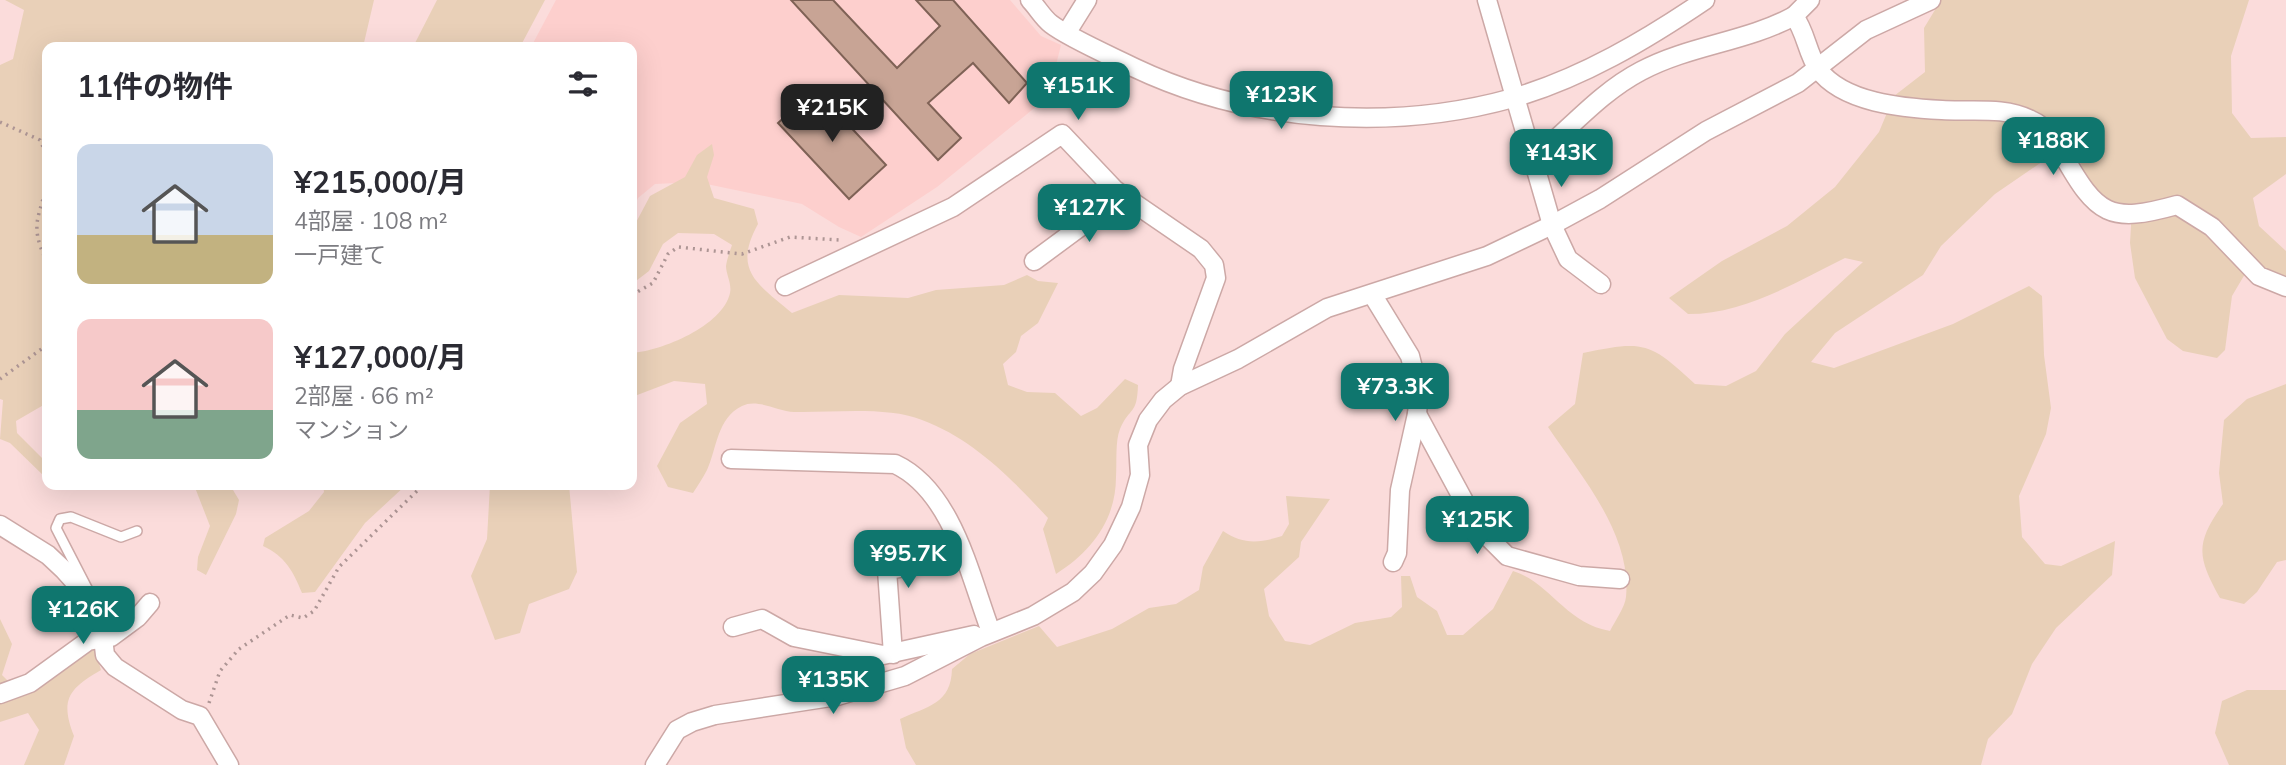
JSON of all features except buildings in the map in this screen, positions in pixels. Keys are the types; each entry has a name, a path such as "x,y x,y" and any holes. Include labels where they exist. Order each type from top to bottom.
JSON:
{"street":[{"path":"1030,0 1051,24 1165,82 1227,100 1300,115 1410,115 1461,109 1514,97 1589,69 1658,31 1705,0"},
{"path":"1068,32 1087,0"},
{"path":"1487,0 1552,225 1568,259 1601,284"},
{"path":"1532,159 1610,89 1642,70 1691,50 1768,30 1794,16 1810,0"},
{"path":"655,765 677,730 692,722 715,715 836,696 905,676 991,632 1033,616 1073,592 1093,573 1113,545 1131,507 1140,475 1138,445 1149,420 1163,400 1181,386 1238,359 1326,308 1487,256 1552,225 1600,199 1706,131 1787,90 1866,30 1930,0"},
{"path":"1794,16 1801,26 1818,69 1833,83 1860,97 1940,110 2010,112 2033,120 2051,134 2079,184 2102,208 2114,214 2133,216 2176,205 2212,228 2259,276 2286,287"},
{"path":"785,286 953,206 1062,134 1122,196 1201,249 1214,265 1216,278 1183,369 1181,386"},
{"path":"1034,261 1122,196"},
{"path":"1372,294 1410,356 1417,376 1417,414 1400,490 1397,553 1393,562"},
{"path":"1417,414 1478,527 1507,556 1579,576 1620,579"},
{"path":"731,459 895,464 921,480 950,520 991,632"},
{"path":"0,525 48,555 89,598 101,621 106,655 115,667 182,710 200,716 228,765"},
{"path":"893,654 887,570 963,558"},
{"path":"0,694 30,683 88,641 111,636 138,617 149,603"},
{"path":"733,627 762,619 806,641 893,654 956,637 991,632"}],"lane":[{"path":"89,598 81,572 56,528 60,519 71,517 121,537 137,531"}],"path":[{"path":"0,122 40,141 42,145"},
{"path":"42,198 36,221 37,242 42,252"},
{"path":"637,292 653,283 668,254 678,247 742,254 790,237 809,236 857,243 860,250"},
{"path":"0,379 42,349"},
{"path":"200,716 209,704 220,671 239,649 290,615 303,618 314,611 339,567 418,490"}],"shaded area":[{"path":"5,0 374,0 364,42 42,42 42,406 16,421 17,433 42,458 42,474 10,443 0,439 3,400 0,399 0,65 13,59 24,10"},
{"path":"437,0 545,0 523,42 416,42"},
{"path":"556,0 1010,0 1041,36 1061,45 1048,97 937,187 861,237 802,204 697,182 655,184 637,200 637,42 534,42"},
{"path":"1941,0 2249,0 2231,56 2232,113 2251,138 2286,137 2286,174 2253,198 2259,226 2286,251 2286,281 2245,274 2232,296 2225,350 2217,358 2183,351 2167,339 2135,278 2130,243 2132,209 2110,202 2096,190 2075,152 2049,157 1995,194 1941,246 1923,275 1835,333 1811,362 1834,368 1953,324 2029,286 2042,296 2044,355 2051,408 2046,434 2019,496 2022,537 2045,564 2061,566 2115,541 2112,575 2056,628 2032,664 2012,714 1988,739 1981,765 916,765 906,748 900,719 928,707 942,697 951,681 952,669 970,654 1039,626 1057,647 1112,629 1149,608 1176,604 1199,590 1203,567 1223,531 1245,541 1282,536 1289,524 1286,496 1330,499 1301,542 1299,557 1264,589 1269,616 1285,641 1310,645 1355,623 1391,617 1402,607 1401,576 1410,576 1417,597 1437,611 1447,635 1463,635 1493,609 1513,571 1538,584 1581,620 1610,631 1626,597 1626,574 1621,551 1602,507 1548,427 1575,404 1583,353 1620,346 1645,348 1656,352 1695,384 1726,386 1756,371 1785,334 1863,262 1845,258 1770,295 1730,309 1709,313 1688,314 1669,298 1722,261 1787,226 1835,187 1879,132 1894,96 1925,72 1924,28"},
{"path":"712,144 714,155 707,177 714,198 754,209 758,224 751,240 748,265 759,284 792,313 839,295 908,298 936,290 1004,285 1027,275 1038,281 1058,283 1038,323 1021,336 1016,352 1003,364 1008,385 1027,392 1055,393 1081,416 1097,408 1125,379 1138,385 1135,406 1118,434 1112,507 1099,533 1080,556 1056,574 1043,529 1048,518 1020,488 975,449 941,428 892,413 794,412 761,404 748,404 727,418 707,470 693,493 668,487 657,466 680,423 707,404 705,384 674,381 637,395 637,352 674,342 704,326 716,316 730,293 726,266 732,245 714,234 678,233 663,244 649,271 637,280 637,221 650,196 685,177 697,155"},
{"path":"2286,384 2286,560 2277,562 2257,592 2244,604 2220,598 2203,560 2202,550 2207,530 2223,504 2219,473 2224,420 2247,399"},
{"path":"196,490 233,490 239,500 236,514 206,575 197,570 198,557 210,526"},
{"path":"401,490 365,523 315,592 302,593 287,565 277,554 263,546 265,538 309,511 324,492"},
{"path":"490,490 569,490 577,572 569,589 529,604 520,633 495,640 471,576 487,539"},
{"path":"0,619 12,644 2,675 19,692 94,647 101,670 81,683 70,697 68,713 74,736 64,765 24,765 39,730 28,713 0,722"},
{"path":"2247,690 2286,690 2286,765 2229,765 2215,733 2222,701"}]}
